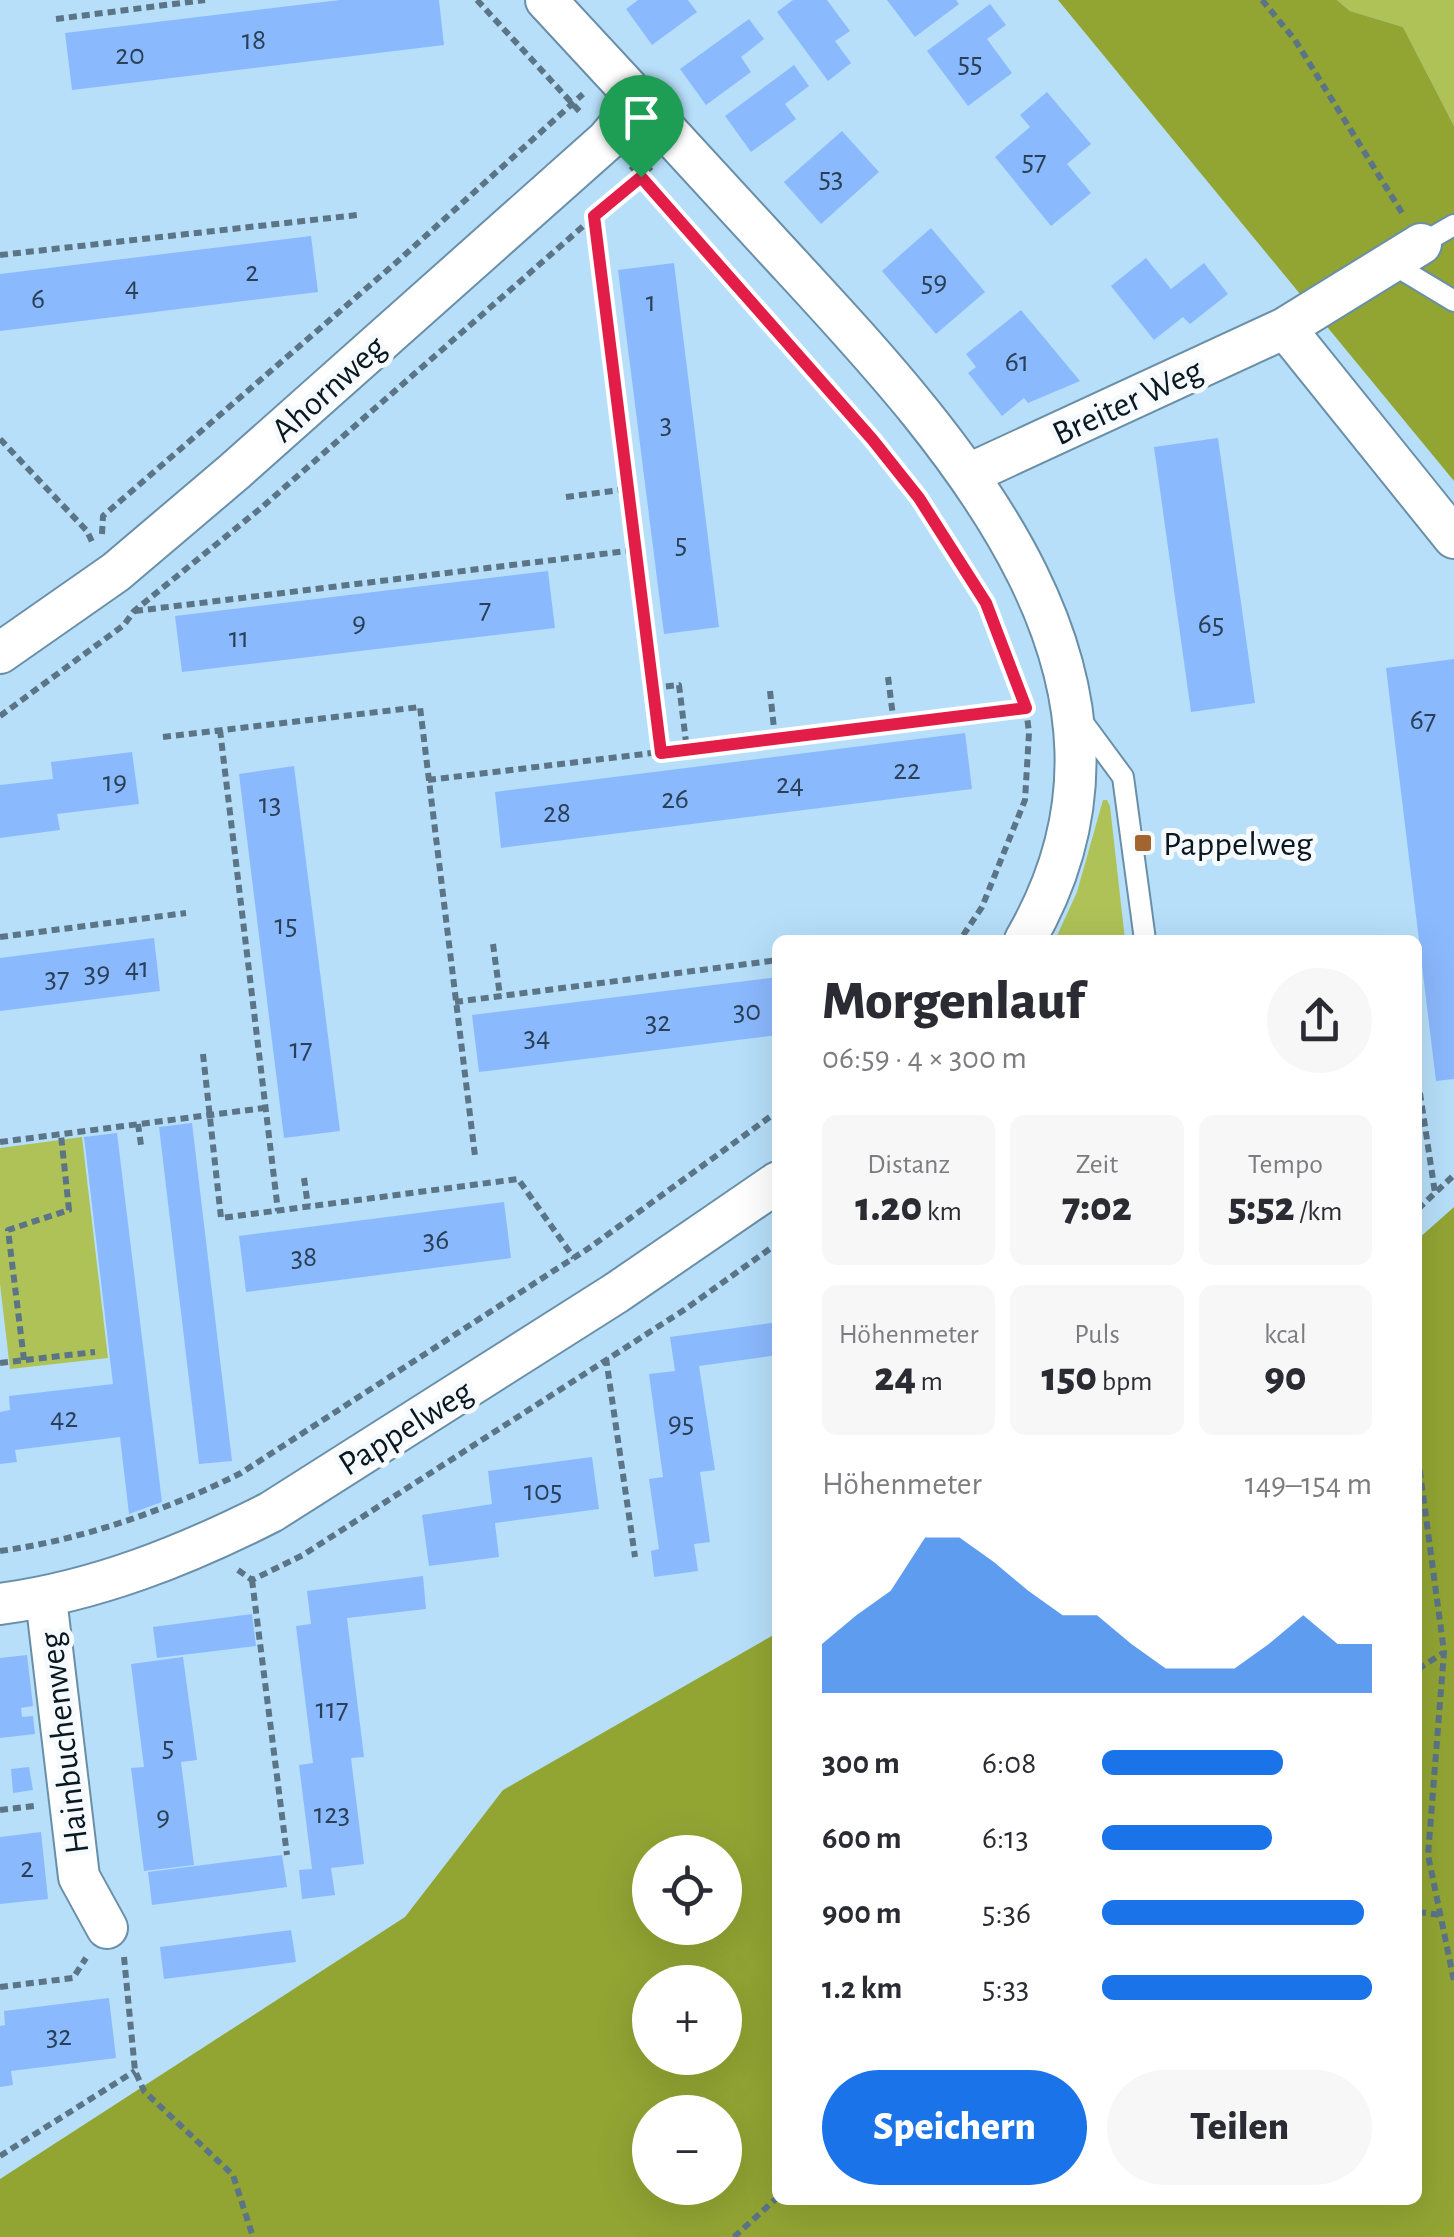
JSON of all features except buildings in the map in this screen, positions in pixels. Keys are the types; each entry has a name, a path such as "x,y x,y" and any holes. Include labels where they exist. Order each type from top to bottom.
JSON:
{"street":[{"path":"546,0 895,379 970,474 1005,531 1032,584 1059,654 1074,710 1075,805 1044,907 1029,935"},
{"name":"Ahornweg","path":"0,653 116,572 235,471 607,140 640,102"},
{"name":"Breiter Weg","path":"970,474 1285,328 1422,244"},
{"path":"1285,328 1454,538"},
{"name":"Pappelweg","path":"0,1604 46,1598 111,1580 210,1543 271,1512 616,1293 772,1186"},
{"name":"Hainbuchenweg","path":"46,1598 79,1877 115,1937"}],"lane":[{"path":"1422,244 1454,301"},
{"path":"1074,710 1122,777 1144,935"}],"path":[{"path":"56,19 205,0"},
{"path":"477,0 641,177 872,439 919,498 986,603 1026,708 1029,733 1025,800 982,907 963,935"},
{"path":"1262,0 1295,40 1422,244"},
{"path":"0,439 87,531 100,557 103,516 610,69"},
{"path":"0,716 124,625 134,611 261,508 677,142"},
{"path":"0,256 357,215"},
{"path":"594,216 661,753"},
{"path":"566,498 628,489"},
{"path":"134,611 635,550"},
{"path":"888,677 894,724"},
{"path":"653,688 679,684 687,750"},
{"path":"770,691 776,738"},
{"path":"163,737 420,707 475,1156"},
{"path":"428,780 1026,708"},
{"path":"220,730 278,1210"},
{"path":"0,937 186,913"},
{"path":"493,944 500,996"},
{"path":"455,1002 772,961"},
{"path":"204,1054 221,1218 518,1179 574,1258"},
{"path":"1422,1107 1435,1193"},
{"path":"0,1142 264,1108"},
{"path":"0,1551 44,1545 194,1497 242,1473 574,1258 772,1114"},
{"path":"138,1124 141,1145"},
{"path":"24,1360 8,1230 69,1210 61,1135"},
{"path":"1422,1205 1454,1176"},
{"path":"304,1178 308,1206"},
{"path":"0,1363 95,1352"},
{"path":"606,1358 635,1556"},
{"path":"1422,1487 1444,1652 1428,1855 1454,1981"},
{"path":"252,1580 287,1855"},
{"path":"1422,1666 1444,1652"},
{"path":"1422,1913 1440,1915"},
{"path":"0,1987 73,1978 115,1937"},
{"path":"115,1937 135,2071 144,2091 233,2175 252,2237"},
{"path":"0,2156 135,2071"},
{"path":"734,2237 772,2202"}],"green space":[{"path":"1058,0 1337,0 1350,11 1403,27 1454,126 1454,481"},
{"path":"1337,0 1454,0 1454,126 1403,27 1350,11"},
{"path":"1103,800 1107,800 1124,935 1057,935 1077,892"},
{"path":"82,1137 108,1358 10,1369 0,1284 0,1148"},
{"path":"1454,1207 1454,2237 0,2237 0,2179 405,1917 503,1790 772,1636 772,2205 1422,2205 1422,1235"}],"place":[{"name":"Pappelweg","path":"1143,843"}],"route":[{"path":"641,177 872,439 919,498 986,603 1026,708 661,753 594,216 641,177"}]}
